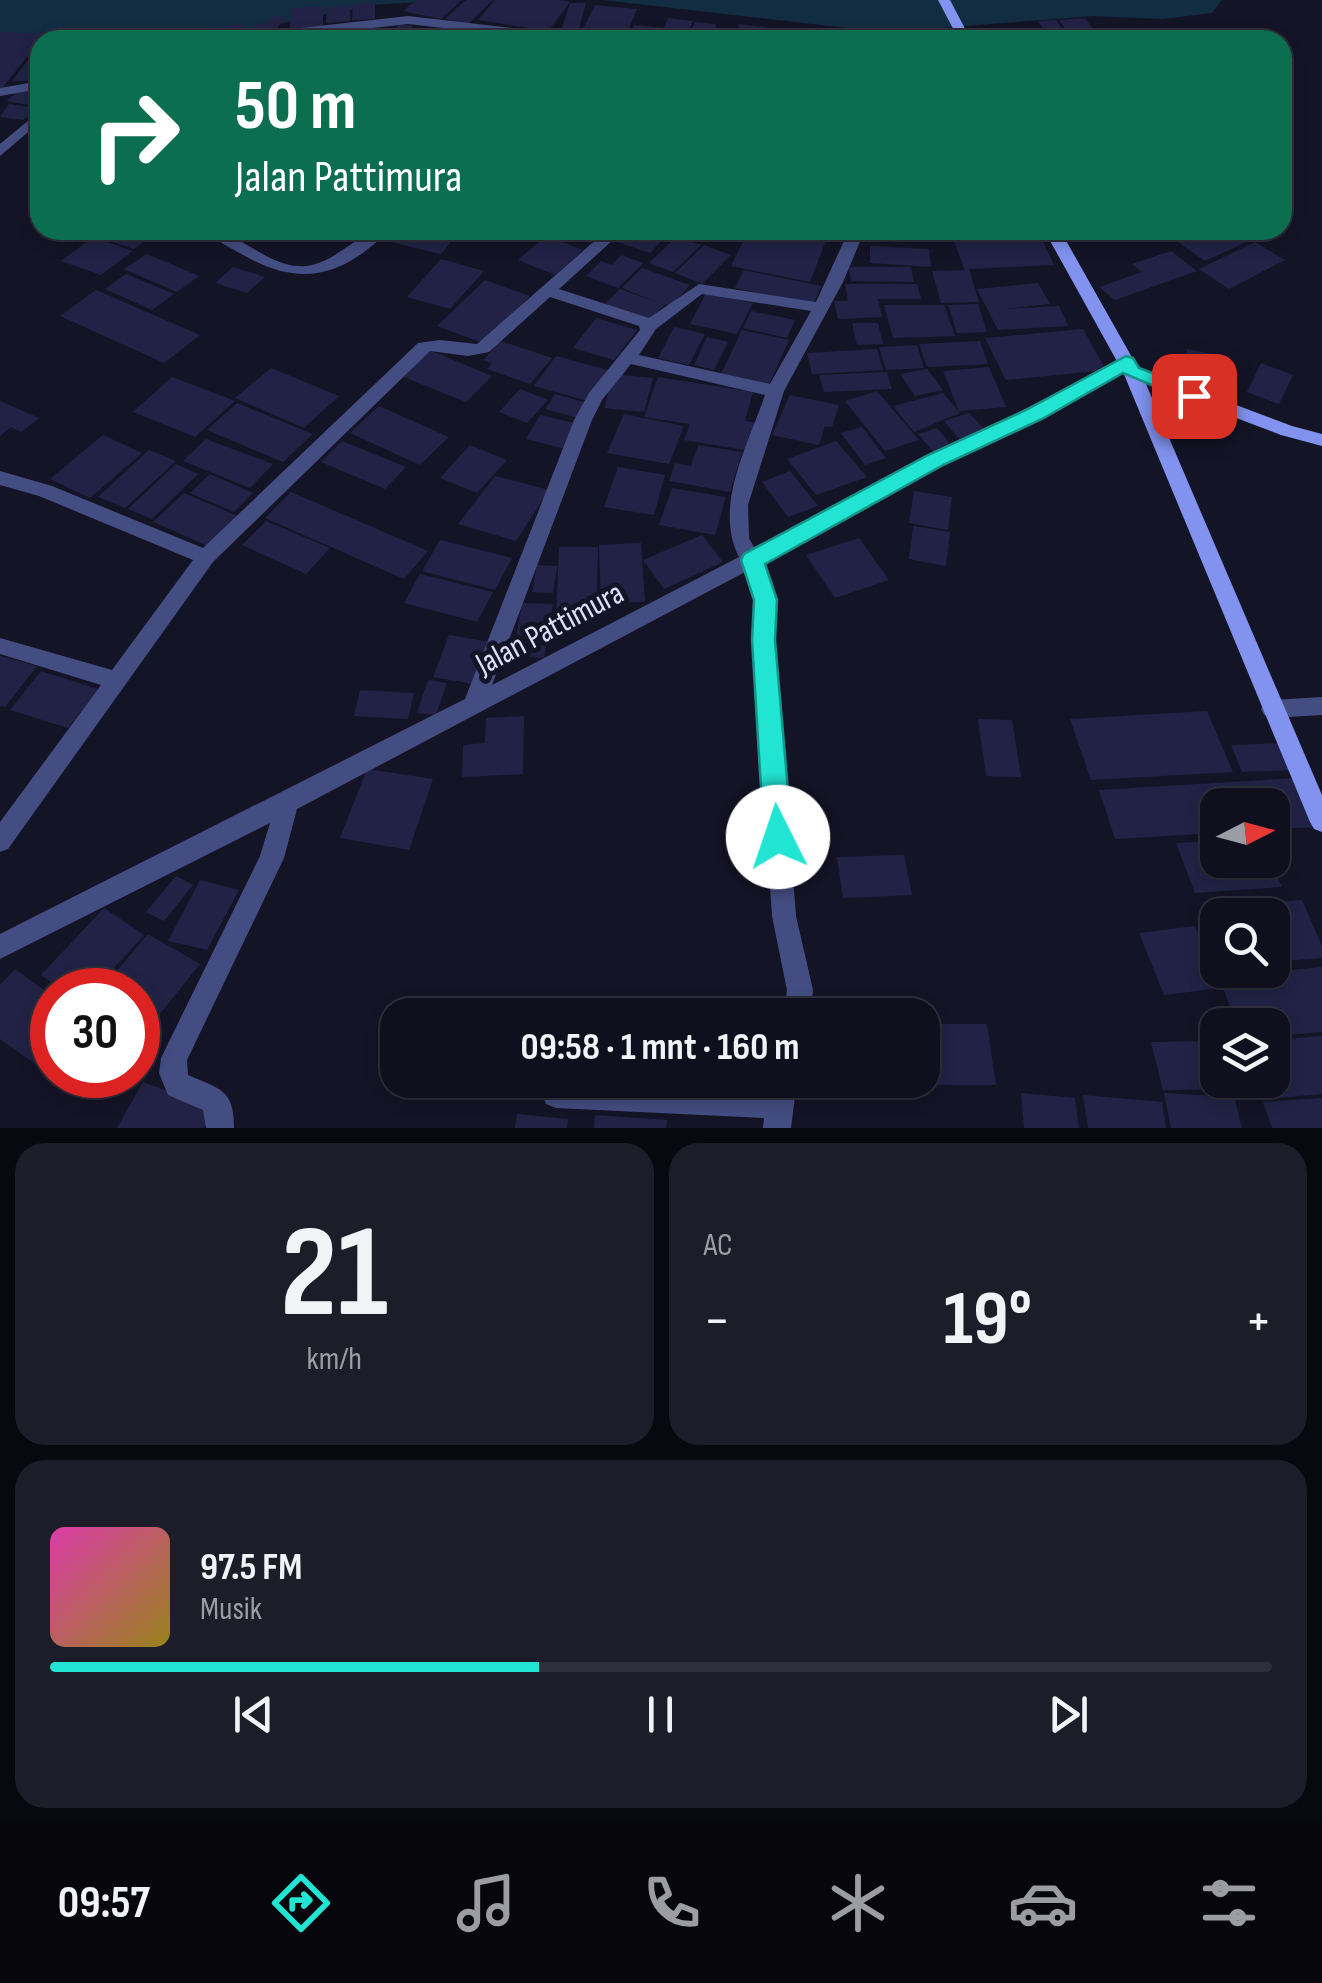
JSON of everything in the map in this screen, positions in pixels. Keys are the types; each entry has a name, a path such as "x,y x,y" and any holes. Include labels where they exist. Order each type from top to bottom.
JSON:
{"street":[{"path":"944,0 960,30"},
{"path":"312,30 424,20 490,30"},
{"path":"358,30 363,23"},
{"path":"0,92 30,88"},
{"path":"0,152 30,124"},
{"path":"229,240 268,263 308,271 340,262 368,240"},
{"path":"0,842 206,557 424,347 440,343 476,352 605,240"},
{"path":"799,998 782,896 764,640 766,600 752,560 739,538 736,516 775,390 822,308 853,240"},
{"path":"1058,240 1129,368 1322,822"},
{"path":"473,706 582,420 595,398 647,336 650,326 699,289 822,308"},
{"path":"548,291 650,326"},
{"path":"628,358 775,390"},
{"path":"1129,368 1287,431 1322,440"},
{"name":"Jalan Pattimura","path":"0,947 287,803 936,460 1129,368"},
{"path":"0,478 45,491 206,557"},
{"path":"0,646 115,680"},
{"path":"1272,710 1322,706"},
{"path":"220,1128 220,1108 213,1100 178,1085 173,1074 174,1058 272,858 287,803"},
{"path":"645,1098 779,1104"}],"water":[{"path":"0,0 455,0 370,5 248,30 30,30 30,44 0,42"},
{"path":"603,0 1222,0 1212,13 1163,19 1093,16 915,30 856,29"}],"building":[{"path":"416,0 462,0 441,19 403,11"},
{"path":"466,0 493,0 468,24 445,19"},
{"path":"495,0 570,2 549,30 478,20"},
{"path":"375,2 375,19 352,20 353,4"},
{"path":"570,3 586,3 579,29 562,28"},
{"path":"595,5 637,9 628,30 582,30"},
{"path":"323,6 323,27 290,29 291,8"},
{"path":"350,6 350,21 326,23 327,8"},
{"path":"275,15 287,17 275,30 250,30 257,23 267,24"},
{"path":"668,18 693,21 689,30 632,30 634,25 664,28"},
{"path":"1085,18 1094,30 1066,30 1059,20"},
{"path":"1056,20 1064,30 1044,30 1038,21"},
{"path":"695,22 734,30 691,30"},
{"path":"244,23 243,30 209,30"},
{"path":"400,24 413,26 410,29 415,30 393,30"},
{"path":"739,24 787,30 738,30"},
{"path":"0,32 30,33 30,53 0,91"},
{"path":"30,58 30,81 12,81"},
{"path":"21,89 30,90 30,105 6,101"},
{"path":"9,104 30,107 30,114 24,120 0,117"},
{"path":"89,240 102,240 133,251 101,275 61,261"},
{"path":"108,240 146,240 134,249"},
{"path":"387,240 452,240 441,254"},
{"path":"541,240 557,240 583,250 555,275 518,260"},
{"path":"619,240 662,240 650,253"},
{"path":"673,240 701,245 673,272 649,263"},
{"path":"744,240 826,240 810,282 731,266"},
{"path":"953,240 1042,240 1054,265 969,269 979,302 941,303 932,271 965,270"},
{"path":"1183,240 1251,240 1205,261 1178,242"},
{"path":"1255,242 1285,260 1229,289 1199,269"},
{"path":"704,245 731,255 702,284 675,273"},
{"path":"870,246 929,249 931,267 870,263"},
{"path":"1171,251 1197,271 1115,300 1099,287 1142,272 1132,264"},
{"path":"147,254 199,276 177,292 124,269"},
{"path":"621,255 643,263 618,288 586,276 601,261 612,265"},
{"path":"441,259 484,271 450,309 407,297"},
{"path":"233,267 265,277 247,293 215,283"},
{"path":"849,267 911,267 914,282 851,281"},
{"path":"642,268 690,285 671,306 665,304 648,322 604,305 620,289 659,303 622,288"},
{"path":"744,270 821,286 813,305 735,288"},
{"path":"126,274 174,294 152,310 105,289"},
{"path":"485,280 530,296 483,343 437,326"},
{"path":"1038,283 1050,304 1003,309 1059,306 1068,326 998,330 977,289"},
{"path":"845,284 917,284 921,299 878,299 882,317 838,319 834,301 848,301"},
{"path":"96,290 200,335 164,363 60,316"},
{"path":"706,293 753,303 737,334 690,324"},
{"path":"978,304 987,332 957,333 948,305"},
{"path":"884,305 944,305 955,336 893,338"},
{"path":"751,311 795,320 787,338 743,328"},
{"path":"596,318 637,330 614,360 573,348"},
{"path":"852,323 878,323 883,344 857,345"},
{"path":"674,327 705,334 689,365 658,358"},
{"path":"1083,329 1106,370 1006,380 985,338"},
{"path":"742,330 789,340 768,387 720,376"},
{"path":"707,337 728,342 714,370 694,365"},
{"path":"501,341 552,358 530,384 487,369 492,363 483,360"},
{"path":"980,341 988,364 927,367 919,344"},
{"path":"917,345 924,368 886,370 879,347"},
{"path":"427,349 492,376 466,402 399,375"},
{"path":"877,349 883,370 812,374 807,353"},
{"path":"1187,349 1222,356 1221,379 1185,372"},
{"path":"556,356 608,370 588,401 534,386"},
{"path":"1261,363 1293,375 1279,404 1247,392"},
{"path":"989,367 1006,407 959,411 943,371"},
{"path":"271,368 339,396 304,428 235,398"},
{"path":"927,369 943,390 915,396 900,374"},
{"path":"887,372 892,389 824,392 819,375"},
{"path":"614,374 653,378 644,412 604,408"},
{"path":"172,377 235,401 195,437 133,412"},
{"path":"658,377 753,392 745,421 758,423 751,451 684,440 690,424 644,417"},
{"path":"520,389 548,400 527,423 499,412"},
{"path":"877,391 919,440 885,451 845,401"},
{"path":"943,393 960,413 914,432 893,406"},
{"path":"555,394 587,403 578,418 545,409"},
{"path":"790,395 839,405 832,427 825,426 819,445 772,435"},
{"path":"0,401 39,418 21,432 11,427 0,436"},
{"path":"237,403 313,434 283,462 207,430"},
{"path":"379,406 449,437 420,465 350,433"},
{"path":"969,413 986,431 960,440 944,421"},
{"path":"624,414 684,426 669,464 607,453"},
{"path":"540,415 579,424 566,449 526,439"},
{"path":"862,427 886,458 865,465 841,433"},
{"path":"937,428 953,447 934,453 918,434"},
{"path":"103,435 142,453 90,498 50,479"},
{"path":"206,439 273,464 250,488 183,461"},
{"path":"342,441 406,467 385,489 321,462"},
{"path":"836,441 867,477 816,495 787,459"},
{"path":"470,445 507,460 477,493 440,478"},
{"path":"698,445 742,452 730,492 669,481 675,463 691,466"},
{"path":"149,450 176,461 125,508 98,497"},
{"path":"176,464 198,474 152,519 128,509"},
{"path":"618,467 665,475 654,515 604,507"},
{"path":"790,471 818,506 788,517 762,482"},
{"path":"210,474 253,493 234,512 190,493"},
{"path":"495,476 549,490 516,541 458,524"},
{"path":"672,488 726,497 715,535 659,525"},
{"path":"914,491 952,497 948,530 909,523"},
{"path":"291,492 428,551 404,579 265,518"},
{"path":"184,493 238,516 208,546 153,522"},
{"path":"266,521 330,548 306,574 242,545"},
{"path":"913,526 950,532 946,566 909,559"},
{"path":"702,535 723,562 664,589 643,560"},
{"path":"859,538 889,580 835,598 806,555"},
{"path":"440,540 512,558 495,590 422,571"},
{"path":"641,543 645,602 601,603 599,545"},
{"path":"559,547 598,547 596,621 556,621"},
{"path":"537,565 557,566 553,593 532,592"},
{"path":"420,574 493,592 477,622 404,603"},
{"path":"522,603 553,604 544,658 513,656"},
{"path":"449,635 490,642 474,684 433,677"},
{"path":"0,656 37,666 5,707 0,706"},
{"path":"41,671 98,689 68,728 10,710"},
{"path":"428,680 447,683 436,715 417,713"},
{"path":"360,690 414,693 408,719 354,716"},
{"path":"1207,711 1233,772 1091,780 1070,719"},
{"path":"524,716 523,774 462,777 463,745 485,743 486,718"},
{"path":"978,719 1012,720 1021,777 986,776"},
{"path":"1283,743 1295,770 1242,772 1231,745"},
{"path":"367,769 433,779 409,850 340,838"},
{"path":"1295,778 1317,827 1290,828 1290,788 1200,788 1200,834 1115,839 1099,790"},
{"path":"1200,842 1200,878 1278,878 1282,887 1195,893 1176,843"},
{"path":"904,855 912,895 843,898 837,857"},
{"path":"176,876 193,885 164,921 146,912"},
{"path":"200,880 239,890 207,950 168,941"},
{"path":"1302,900 1322,946 1322,958 1290,961 1290,901"},
{"path":"104,908 144,935 114,968 48,968"},
{"path":"1195,926 1200,938 1200,988 1221,988 1164,995 1139,933"},
{"path":"148,934 200,964 160,1014 160,968 119,968"},
{"path":"1322,967 1322,1032 1290,1035 1290,1008 1231,1008 1223,988 1290,988 1290,970"},
{"path":"15,969 30,980 30,1060 0,1039 0,985"},
{"path":"940,1024 987,1024 996,1085 940,1085"},
{"path":"1322,1036 1322,1094 1290,1097 1290,1039"},
{"path":"1200,1041 1200,1089 1163,1090 1151,1042"},
{"path":"160,1088 214,1108 204,1128 117,1128 134,1098 160,1098"},
{"path":"1021,1093 1075,1098 1079,1128 1024,1128"},
{"path":"1164,1093 1234,1098 1242,1128 1171,1128"},
{"path":"1083,1095 1162,1102 1166,1128 1088,1128"},
{"path":"1322,1098 1322,1128 1272,1128 1263,1102"},
{"path":"517,1114 568,1119 567,1128 515,1128"},
{"path":"595,1115 667,1120 666,1128 594,1128"}],"route":[{"path":"778,837 764,640 766,600 752,560 1126,363 1132,372 1194,396"}]}
